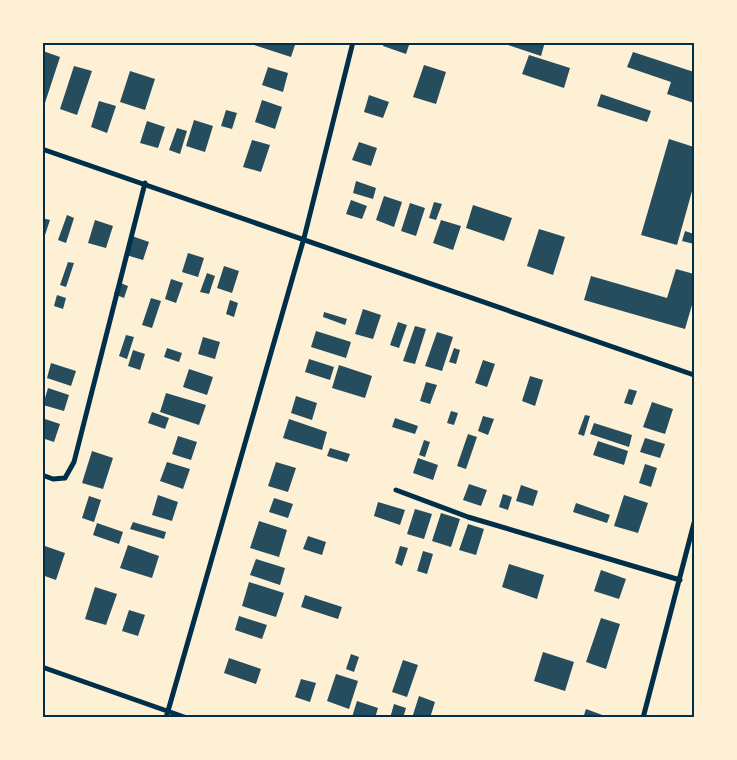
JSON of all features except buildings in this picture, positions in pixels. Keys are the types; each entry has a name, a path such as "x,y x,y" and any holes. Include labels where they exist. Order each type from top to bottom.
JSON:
{"street":[{"path":"166,718 304,238 353,42"},
{"path":"42,149 146,183 694,375"},
{"path":"42,475 53,479 65,478 74,462 146,183"},
{"path":"396,490 468,517 680,580"},
{"path":"643,718 694,523"},
{"path":"42,667 187,718"}]}
